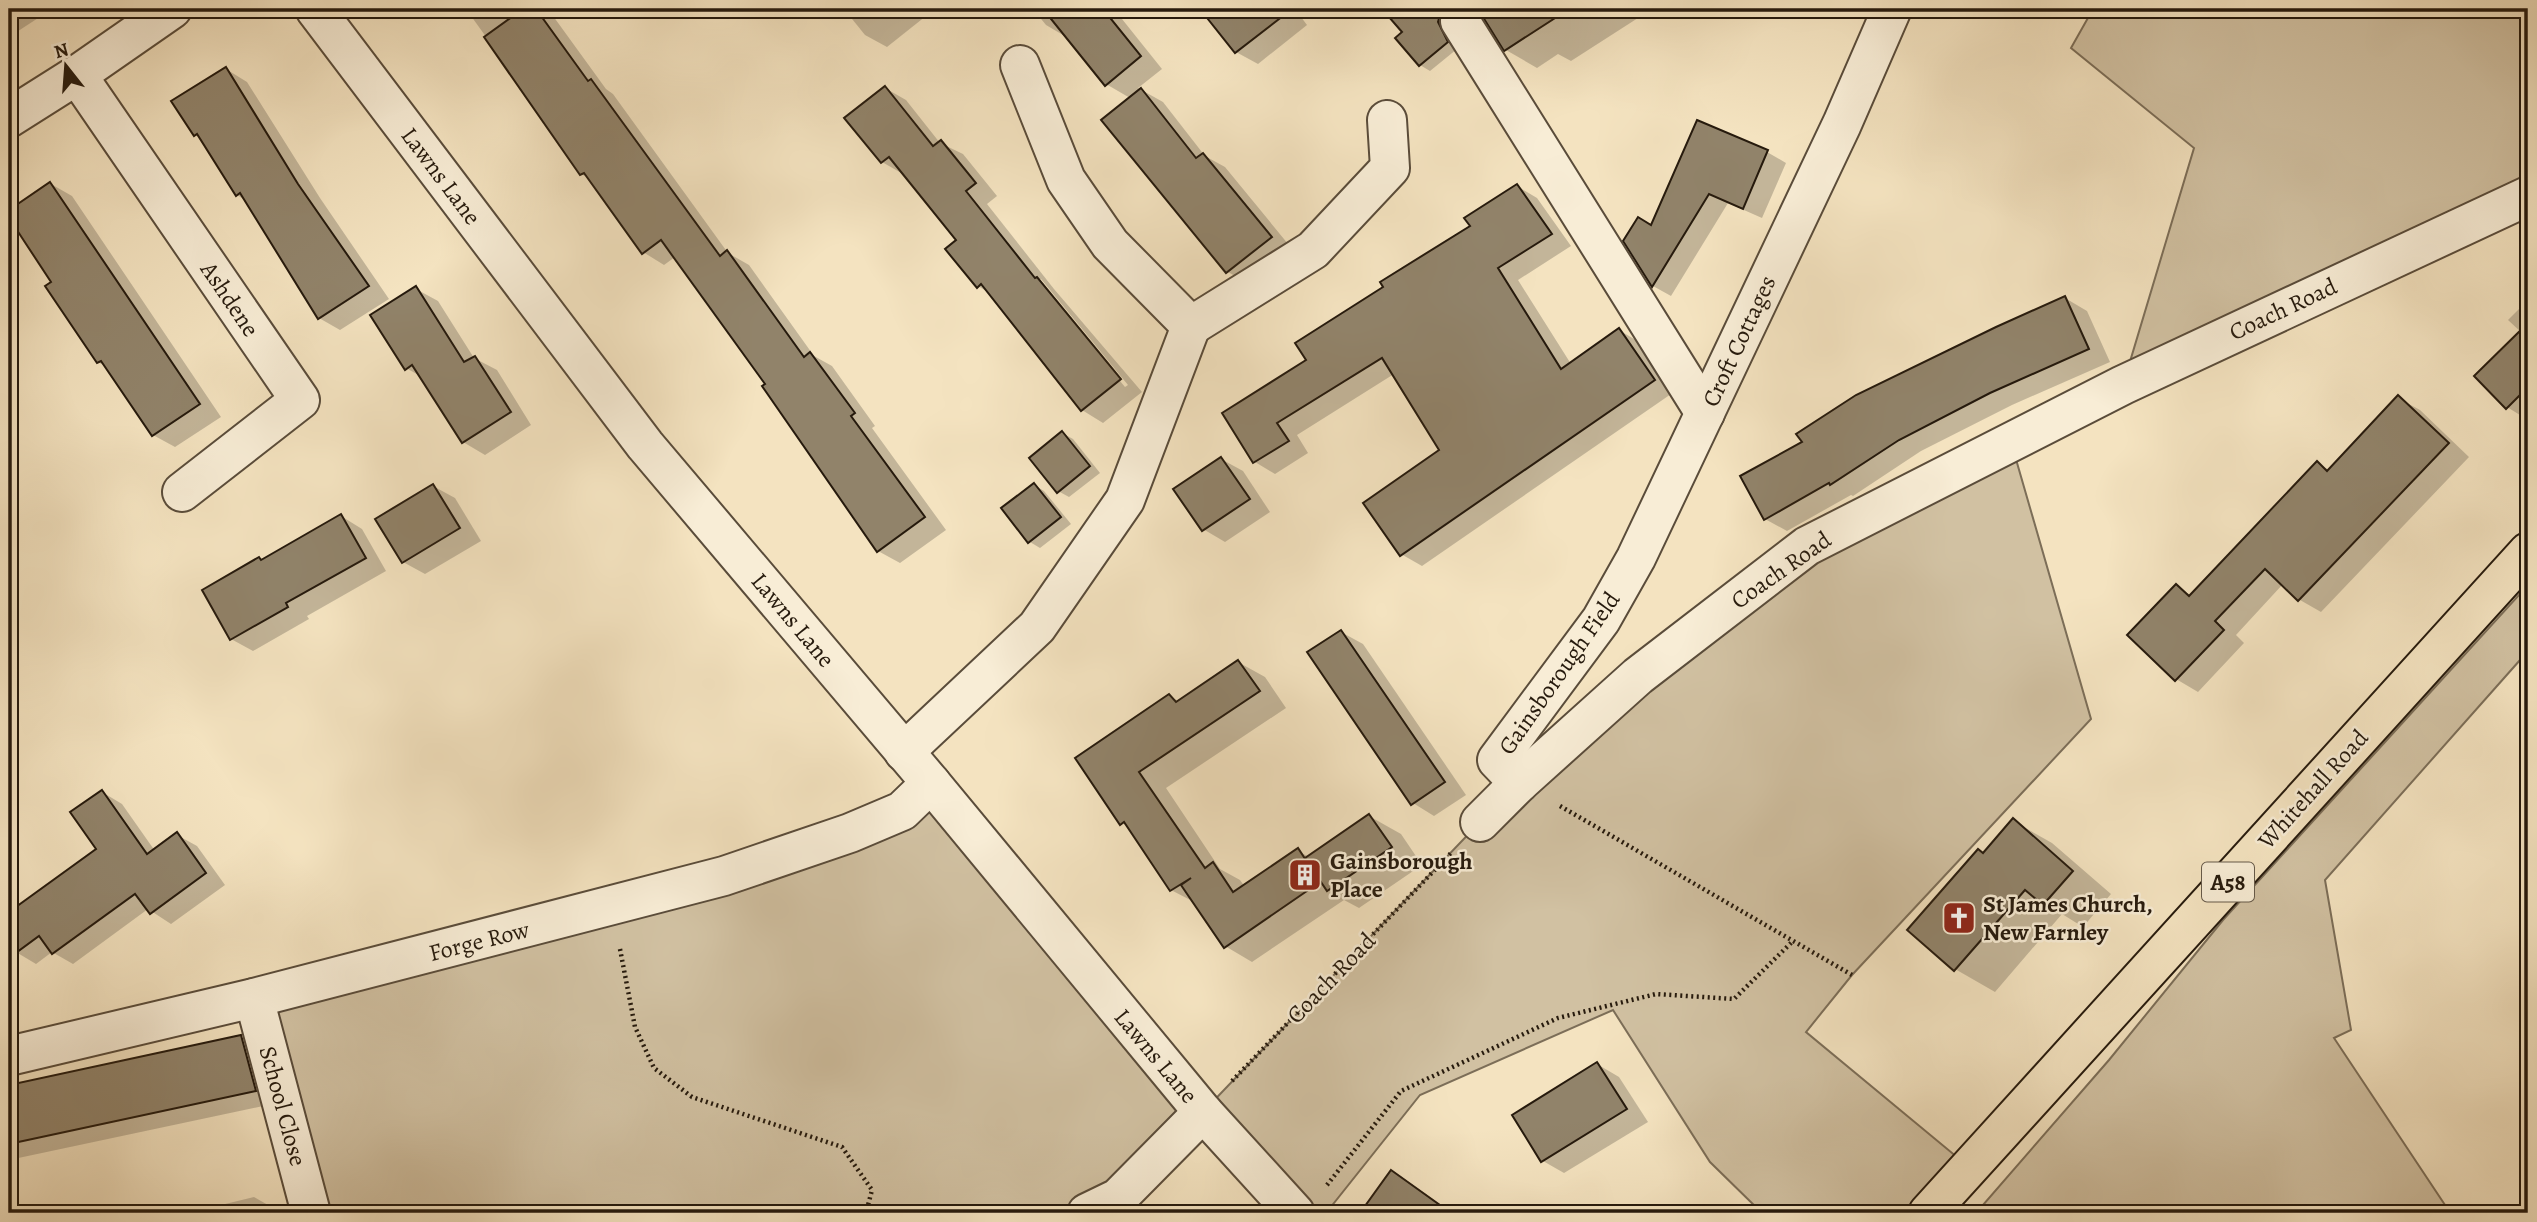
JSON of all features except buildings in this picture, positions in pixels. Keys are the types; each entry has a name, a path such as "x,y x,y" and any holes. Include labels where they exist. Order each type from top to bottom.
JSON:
{"main road":[{"name":"Whitehall Road","path":"1928,1213 2528,552"}],"street":[{"path":"9,118 172,9"},
{"name":"Lawns Lane","path":"314,9 645,445 931,783 1203,1112 1308,1203"},
{"name":"Croft Cottages","path":"1636,558 1842,124 1892,9"},
{"path":"1460,21 1705,413"},
{"path":"1020,65 1066,180 1110,244 1191,326"},
{"name":"Ashdene","path":"77,75 299,400 182,492"},
{"path":"905,752 1037,627 1125,500 1191,326 1313,250 1390,168 1387,120"},
{"name":"Coach Road","path":"1480,822 1519,783 1638,676 1807,545 2123,385 2528,196"},
{"name":"Gainsborough Field","path":"1519,783 1497,760 1601,620 1636,558"},
{"name":"Forge Row","path":"9,1056 254,998 724,876 850,833 902,811 931,783"},
{"name":"School Close","path":"254,998 311,1213"},
{"path":"1087,1213 1118,1198 1203,1112"}],"path":[{"path":"1519,783 1852,975"},
{"name":"Coach Road","path":"1203,1112 1480,822"},
{"path":"612,907 635,1027 654,1068 692,1097 842,1147 872,1190 866,1213"},
{"path":"1308,1203 1401,1091 1558,1018 1656,994 1734,999 1793,941"}],"shaded area":[{"path":"2093,9 2528,9 2528,196 2123,385 2194,148 2071,48"},
{"path":"2011,442 2091,719 1852,975 1806,1032 1969,1167 1928,1213 1762,1213 1710,1162 1613,1010 1420,1095 1326,1213 1295,1213 1203,1112 1480,822 1807,546"},
{"path":"2528,585 2528,651 2325,880 2351,1030 2334,1038 2445,1205 2440,1213 1976,1213 2109,1060 2223,920"},
{"path":"931,783 1203,1112 1087,1213 311,1213 254,998 612,907"}],"place":[{"name":"Gainsborough Place","path":"1305,875"},
{"name":"St James Church, New Farnley","path":"1959,918"}]}
